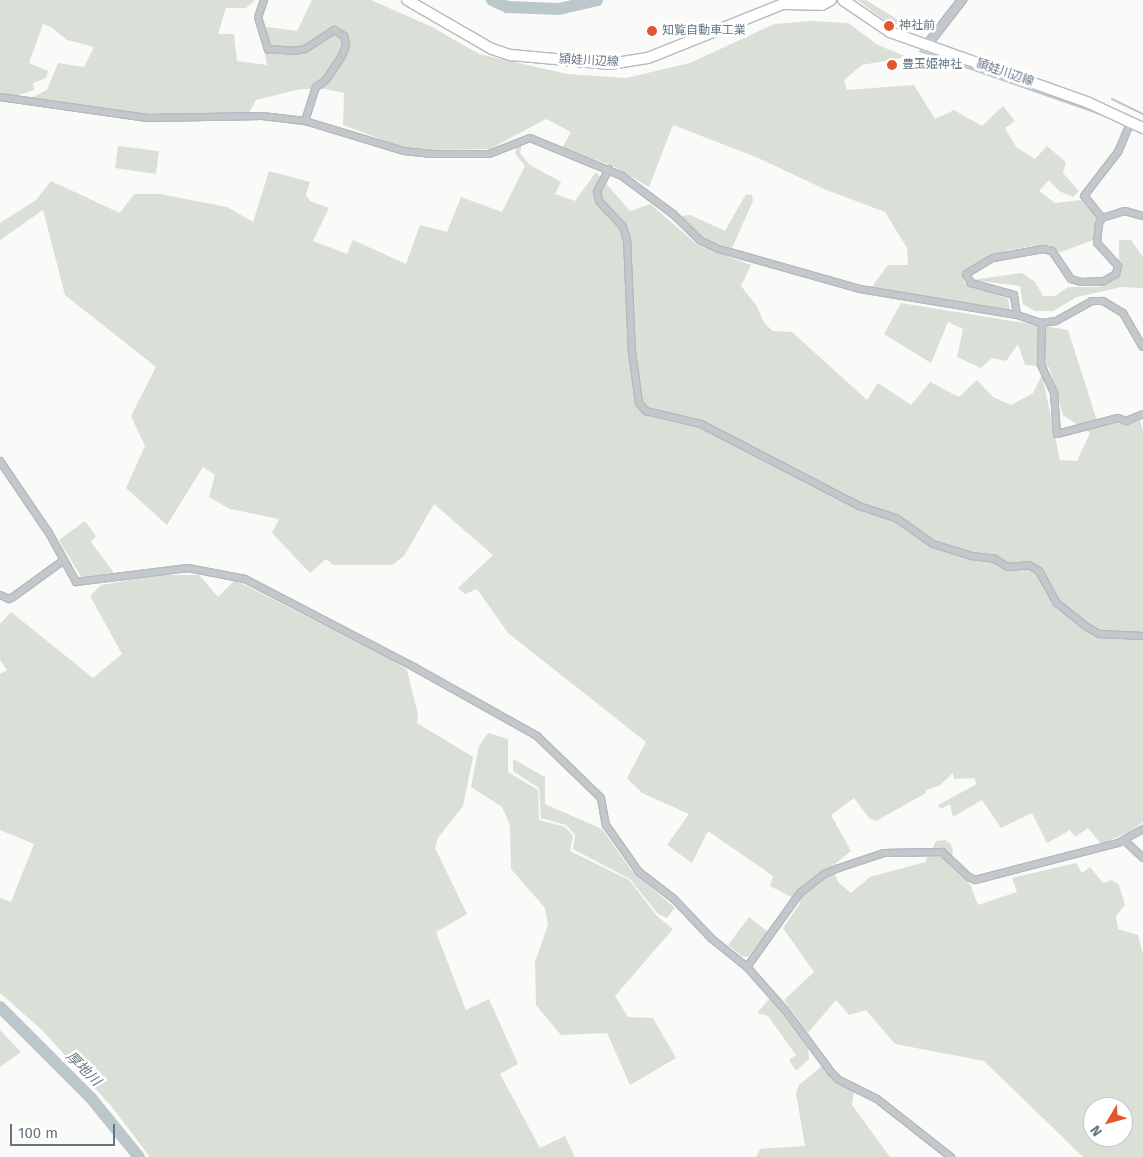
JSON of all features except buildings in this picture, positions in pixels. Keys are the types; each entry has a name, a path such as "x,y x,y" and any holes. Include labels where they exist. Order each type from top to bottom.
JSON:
{"main road":[{"name":"頴娃川辺線","path":"407,0 492,49 511,55 610,64 648,58 747,16 783,4 822,5 832,0"},
{"name":"頴娃川辺線","path":"843,0 880,27 1131,120 1143,128"}],"street":[{"path":"264,0 258,17 268,49 294,52 305,49 334,30 344,36 346,45 342,56 326,80 316,87 305,122"},
{"path":"927,45 962,0"},
{"path":"0,97 148,118 262,116 305,122 404,151 432,154 489,154 530,138 570,157 609,169 673,214 700,241 719,249 860,290 1017,315 1042,324 1056,320 1092,302 1104,301 1123,313 1143,348"},
{"path":"1102,218 1084,196 1118,152 1131,120"},
{"path":"609,169 597,192 599,201 622,228 627,239 632,352 639,403 646,412 701,424 859,506 896,518 933,544 972,556 994,559 1008,567 1029,565 1039,571 1057,603 1099,634 1143,636"},
{"path":"1102,218 1125,211 1143,216"},
{"path":"1017,315 1014,295 971,283 966,274 993,258 1043,249 1052,251 1071,279 1081,282 1104,281 1116,274 1118,266 1097,243 1097,230 1102,218"},
{"path":"1042,324 1041,365 1054,394 1057,434 1118,418 1126,421 1143,414"},
{"path":"0,461 64,560 76,582 188,568 245,579 414,667 537,736 601,798 606,825 639,872 674,900 712,939 746,967 785,1010 821,1061 839,1080 877,1098 951,1157"},
{"path":"0,595 9,599 13,597 64,560"},
{"path":"746,967 800,893 824,874 839,868 884,853 942,852 975,880 1124,841 1143,829"},
{"path":"1124,841 1143,858"}],"shaded area":[{"path":"0,0 255,0 246,8 226,8 218,34 234,34 237,61 267,65 262,36 267,27 297,31 312,0 371,0 432,27 479,54 567,74 626,78 690,63 774,24 811,21 848,23 878,45 907,57 862,65 844,80 847,90 914,85 935,119 954,110 982,126 1003,106 1015,121 1005,128 1016,147 1035,159 1047,146 1066,162 1063,173 1079,191 1073,197 1059,191 1049,180 1039,191 1055,203 1081,200 1097,216 1093,240 1061,252 1033,246 1008,250 981,260 963,272 964,283 1008,299 1010,310 871,288 888,265 908,265 907,248 885,212 824,189 756,157 673,125 649,187 613,166 562,148 571,132 546,119 490,149 428,150 397,145 343,125 344,93 325,89 301,89 256,100 249,113 146,114 29,99 47,90 58,63 84,67 94,47 67,40 51,27 43,24 29,63 48,71 46,78 33,83 34,90 15,96 0,94"},
{"path":"857,0 866,0 918,32 890,24"},
{"path":"522,143 520,153 530,165 561,182 555,194 575,201 596,172 630,211 650,204 699,246 751,265 741,286 756,305 765,324 773,331 792,332 867,400 878,383 911,405 930,382 959,397 977,380 993,397 1011,405 1033,393 1042,375 1060,460 1077,461 1090,433 1063,415 1049,367 1025,365 1018,344 1006,361 992,358 981,368 957,357 963,329 948,322 931,363 884,334 901,303 1068,330 1099,427 1117,423 1126,425 1140,420 1143,431 1143,822 1129,832 1101,844 1088,828 1075,837 1070,830 1047,843 1032,813 1001,828 982,800 953,817 950,804 941,809 938,805 977,784 974,778 954,779 953,773 939,786 926,790 926,793 876,821 869,818 854,798 831,815 851,851 831,867 839,883 851,893 870,877 925,862 936,841 945,840 951,844 953,852 950,866 970,884 978,905 1017,892 1012,878 1076,863 1082,873 1090,867 1103,883 1112,880 1119,885 1125,905 1116,916 1118,929 1138,935 1143,954 1143,1157 1083,1157 984,1061 895,1044 866,1010 849,1015 836,1000 808,1033 784,1000 814,972 783,928 801,902 770,886 773,876 708,831 692,863 667,845 689,814 642,793 627,778 646,742 508,633 477,589 465,594 458,588 493,555 434,504 404,556 392,565 333,565 326,559 310,573 272,533 279,519 230,509 209,497 215,475 203,467 167,525 126,488 145,446 131,416 156,367 65,295 43,210 0,240 0,223 36,200 51,181 120,213 134,194 160,194 227,207 253,222 269,171 310,182 306,195 310,201 329,208 313,241 347,254 353,240 406,264 420,225 447,232 461,197 502,212 525,166 515,153 517,145"},
{"path":"118,146 159,151 156,174 115,168"},
{"path":"746,194 752,195 753,201 732,248 702,238 681,216 690,215 725,231"},
{"path":"1119,240 1131,240 1143,257 1143,288 1121,287 1077,297 1053,311 1035,311 1023,304 1020,286 972,280 1022,273 1035,282 1043,296 1055,296 1068,287 1100,287 1119,277"},
{"path":"85,521 96,536 91,542 114,573 81,577 59,540"},
{"path":"159,575 199,575 218,597 235,580 394,661 407,670 418,714 417,723 473,757 463,806 438,838 435,848 467,914 436,932 466,1010 489,999 518,1064 500,1074 540,1148 565,1136 575,1157 150,1157 112,1107 42,1030 0,993 0,898 11,902 34,844 0,830 0,674 7,670 0,660 0,624 11,612 93,678 122,654 90,596 101,585"},
{"path":"488,733 508,739 508,772 538,790 539,820 565,827 573,836 570,851 629,880 657,916 673,929 615,996 628,1017 653,1018 676,1058 630,1085 607,1033 561,1035 536,1005 535,962 548,925 545,908 511,869 510,825 502,807 471,787 479,746"},
{"path":"513,759 545,777 545,804 602,829 631,870 675,908 667,918 658,914 630,879 573,849 575,835 566,825 541,818 539,788 513,771"},
{"path":"749,917 768,932 748,957 742,956 728,945"},
{"path":"770,998 808,1048 809,1059 796,1071 789,1060 796,1055 768,1016 757,1013"},
{"path":"0,1030 21,1052 0,1067"},
{"path":"822,1066 837,1083 854,1091 852,1105 890,1157 756,1157 760,1149 805,1146 796,1093 799,1085"}],"waterway":[{"path":"492,0 507,7 559,9 597,0"},
{"path":"920,51 1097,113"},
{"path":"1112,99 1143,114"},
{"name":"厚地川","path":"0,1007 91,1098 139,1157"}],"place":[{"name":"神社前","path":"889,26"},
{"name":"知覧自動車工業","path":"652,31"},
{"name":"豊玉姫神社","path":"892,65"}]}
